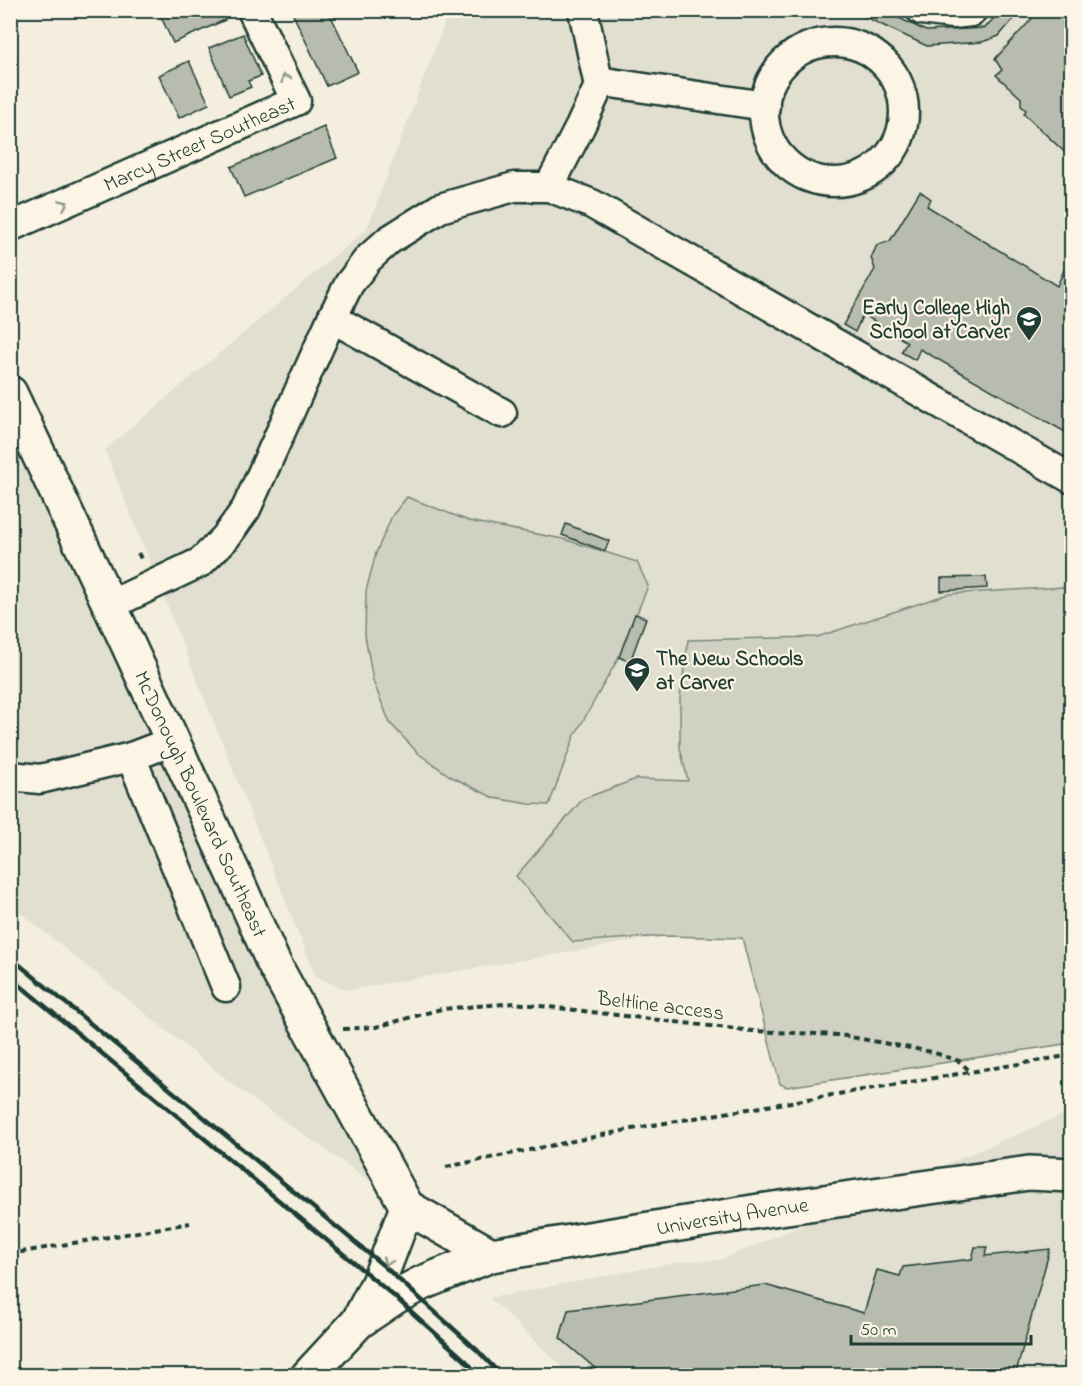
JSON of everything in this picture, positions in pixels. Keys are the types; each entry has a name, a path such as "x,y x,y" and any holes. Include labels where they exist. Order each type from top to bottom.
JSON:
{"main road":[{"name":"McDonough Boulevard Southeast","path":"12,400 110,605 273,962 407,1207"},
{"name":"University Avenue","path":"358,1322 395,1296 491,1255 759,1211 1029,1173 1071,1174"},
{"path":"308,1376 358,1322 378,1283 407,1207 491,1255"}],"street":[{"name":"Marcy Street Southeast","path":"10,227 296,100 252,10"},
{"path":"549,188 599,86 583,10"},
{"path":"921,10 953,14 972,10"},
{"path":"847,43 870,52 891,70 901,90 904,115 898,141 885,160 862,176 843,182 822,181 793,169 773,147 767,135 764,119 765,106 767,91 777,70 797,52 815,44 847,43"},
{"path":"598,81 765,106"},
{"path":"110,605 201,562 225,538 246,509 349,284 368,259 388,240 440,208 514,187 549,188 592,204 1071,479"},
{"path":"332,318 502,413"},
{"path":"10,776 40,779 131,757 173,741"},
{"path":"131,757 226,987"}],"path":[{"name":"Beltline access","path":"343,1029 376,1027 441,1009 515,1004 752,1031 840,1035 932,1052 959,1061 971,1072"},
{"path":"446,1167 647,1126 1071,1055"},
{"path":"10,1254 190,1223"}],"shaded area":[{"name":"The New Schools at Carver","path":"449,11 1071,11 1071,1043 787,1087 780,1084 742,938 665,936 347,990 316,977 105,450 367,229"},
{"path":"10,435 273,962 407,1207 240,1090 11,905"},
{"path":"407,497 469,521 563,539 637,562 648,586 619,657 574,737 549,805 494,798 450,776 419,754 390,723 373,681 365,635 366,591 376,553 392,516"},
{"path":"1064,587 1072,595 1072,846 1068,864 1072,864 1071,1043 787,1087 780,1084 742,938 665,936 573,942 516,876 583,799 636,779 688,781 680,748 680,698 688,640 817,637 948,594"},
{"path":"1071,1114 1071,1375 571,1375 490,1298 685,1261 720,1260 1063,1115"}],"building":[{"path":"158,10 221,10 225,20 173,43"},
{"path":"291,10 328,10 358,72 327,86"},
{"path":"850,10 882,10 926,31 985,28 1001,10 1021,10 999,36 982,42 927,46"},
{"path":"1040,10 1072,10 1072,60 1066,67 1072,71 1072,159 1024,114 1026,110 1021,106 1021,98 996,75 1002,70 995,59"},
{"path":"243,34 261,76 248,81 251,87 229,96 209,48"},
{"path":"189,61 209,104 179,118 159,75"},
{"path":"324,127 337,158 244,197 231,167"},
{"path":"920,191 931,199 927,206 1057,286 1064,270 1072,270 1072,436 920,349 915,360 901,352 907,342 863,314 855,332 843,325 875,269 871,258 877,245 890,241"},
{"path":"566,524 609,541 605,551 562,535"},
{"path":"986,577 987,588 941,591 941,578"},
{"path":"635,614 646,618 630,662 619,657"},
{"path":"975,1247 987,1247 985,1256 1050,1249 1015,1376 604,1376 560,1338 568,1310 765,1285 864,1313 877,1270 900,1276 903,1267 972,1259"}],"railway":[{"path":"10,957 385,1267 477,1350 502,1376"},
{"path":"10,977 395,1297 467,1362 479,1376"}],"place":[{"name":"Early College High School at Carver","path":"1029,342"},
{"name":"The New Schools at Carver","path":"637,693"}]}
